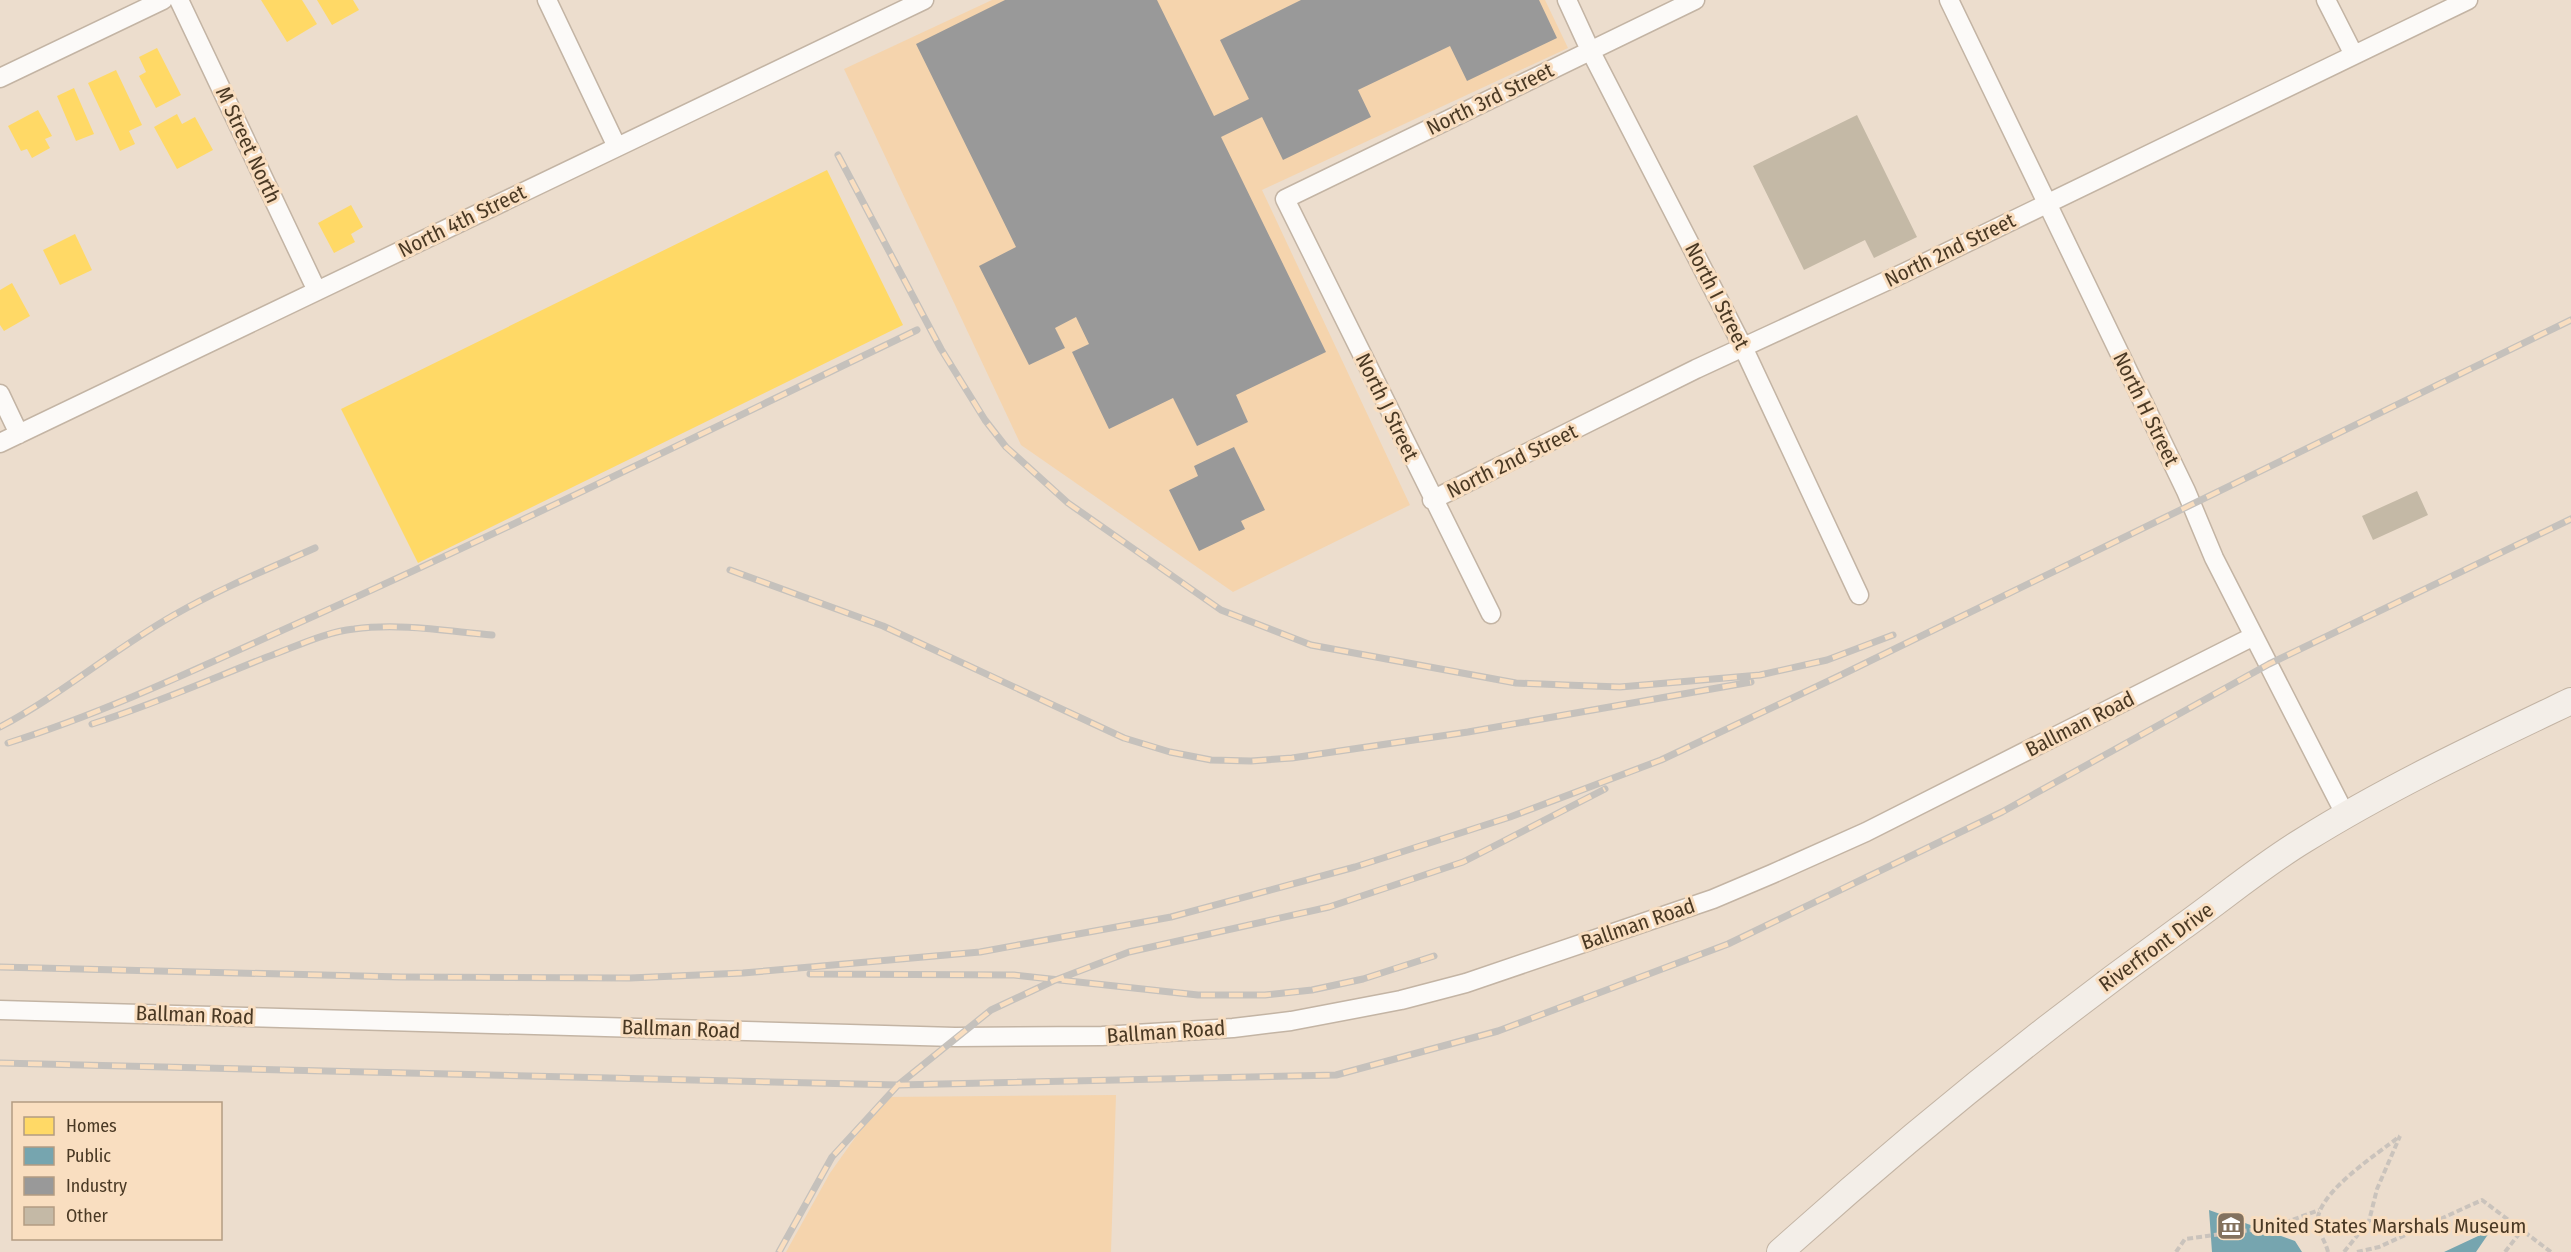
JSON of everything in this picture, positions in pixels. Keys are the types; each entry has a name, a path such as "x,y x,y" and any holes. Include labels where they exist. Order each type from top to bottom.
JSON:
{"street":[{"path":"0,78 163,0"},
{"name":"M Street North","path":"179,0 317,291"},
{"path":"547,0 617,147"},
{"name":"North I Street","path":"1567,0 1590,50 1743,347 1859,595"},
{"name":"North 3rd Street","path":"1286,199 1695,0"},
{"name":"North H Street","path":"1949,0 2186,491 2214,558 2346,816"},
{"path":"2326,0 2354,56"},
{"name":"North 2nd Street","path":"1432,500 1743,347 1906,272 2468,0"},
{"name":"North 4th Street","path":"0,443 918,1"},
{"name":"North J Street","path":"1286,199 1432,500 1491,614"},
{"path":"0,394 19,434"},
{"name":"Ballman Road","path":"0,1010 955,1036 1102,1036 1180,1033 1291,1021 1401,1000 1466,982 1713,899 1866,832 2254,636"},
{"name":"Riverfront Drive","path":"1780,1252 1875,1167 2000,1065 2141,957 2293,848 2424,772 2571,701"}],"path":[{"path":"2328,1252 2317,1224 2320,1210 2336,1186 2400,1136 2377,1189 2369,1221 2344,1252"},
{"path":"2357,1252 2379,1247 2482,1200 2551,1252"},
{"path":"2176,1252 2185,1239 2273,1227 2320,1210"},
{"path":"2505,1252 2522,1230"}],"shaded area":[{"path":"992,0 1545,0 1568,48 1262,190 1410,505 1233,592 1021,445 844,69"},
{"path":"1116,1095 1111,1252 786,1252 830,1173 884,1097"}],"building: Homes":[{"path":"261,0 302,0 317,24 287,42"},
{"path":"317,0 353,0 359,10 332,25"},
{"path":"157,48 181,95 156,108 139,76 146,72 139,57"},
{"path":"116,70 142,125 129,131 135,144 120,151 88,83"},
{"path":"74,88 94,134 76,141 57,96"},
{"path":"38,110 52,136 45,139 50,148 32,158 27,149 21,151 8,126"},
{"path":"177,114 182,124 195,117 213,150 177,169 154,127"},
{"path":"827,170 903,325 418,563 341,409"},
{"path":"351,205 363,227 351,234 355,242 334,253 318,223"},
{"path":"75,234 92,270 60,285 43,250"},
{"path":"12,283 30,316 4,331 0,325 0,290"}],"building: Public":[{"name":"United States Marshals Museum","path":"2209,1210 2295,1241 2302,1252 2212,1252"},
{"name":"United States Marshals Museum","path":"2491,1230 2476,1252 2444,1252"}],"building: Industry":[{"path":"1005,0 1157,0 1214,116 1249,99 1220,40 1301,0 1539,0 1557,38 1467,81 1450,46 1358,90 1371,117 1283,160 1262,117 1221,137 1326,352 1236,395 1248,422 1197,446 1173,398 1109,429 1072,352 1089,344 1076,317 1055,328 1065,348 1029,365 979,266 1016,247 916,44"},
{"path":"1234,447 1265,510 1241,521 1245,529 1199,551 1169,490 1198,476 1194,466"}],"building: Other":[{"path":"1857,115 1917,237 1874,258 1865,240 1804,270 1753,166"},
{"path":"2417,491 2428,515 2373,540 2362,516"}],"railway":[{"path":"838,155 941,349 985,420 1006,447 1068,503 1221,610 1311,645 1516,683 1565,685 1620,687 1760,675 1827,660 1893,635"},
{"path":"0,967 401,977 630,978 743,973 980,952 1171,917 1355,867 1510,817 1661,760 1839,676 2571,320"},
{"path":"8,743 124,700 390,582 917,330"},
{"path":"0,1063 898,1085 1336,1075 1498,1031 1728,944 2002,812 2269,664 2571,519"},
{"path":"0,727 44,701 174,615 226,588 315,548"},
{"path":"730,570 883,626 1124,738 1170,752 1211,760 1251,761 1292,758 1468,732 1751,682"},
{"path":"92,724 158,701 332,633 371,627 406,627 492,635"},
{"path":"779,1252 832,1157 898,1085 991,1010 1053,981 1129,952 1329,907 1463,862 1605,789"},
{"path":"810,974 1014,975 1198,995 1265,995 1312,990 1363,979 1434,956"}],"place":[{"name":"United States Marshals Museum","path":"2231,1226"}]}
